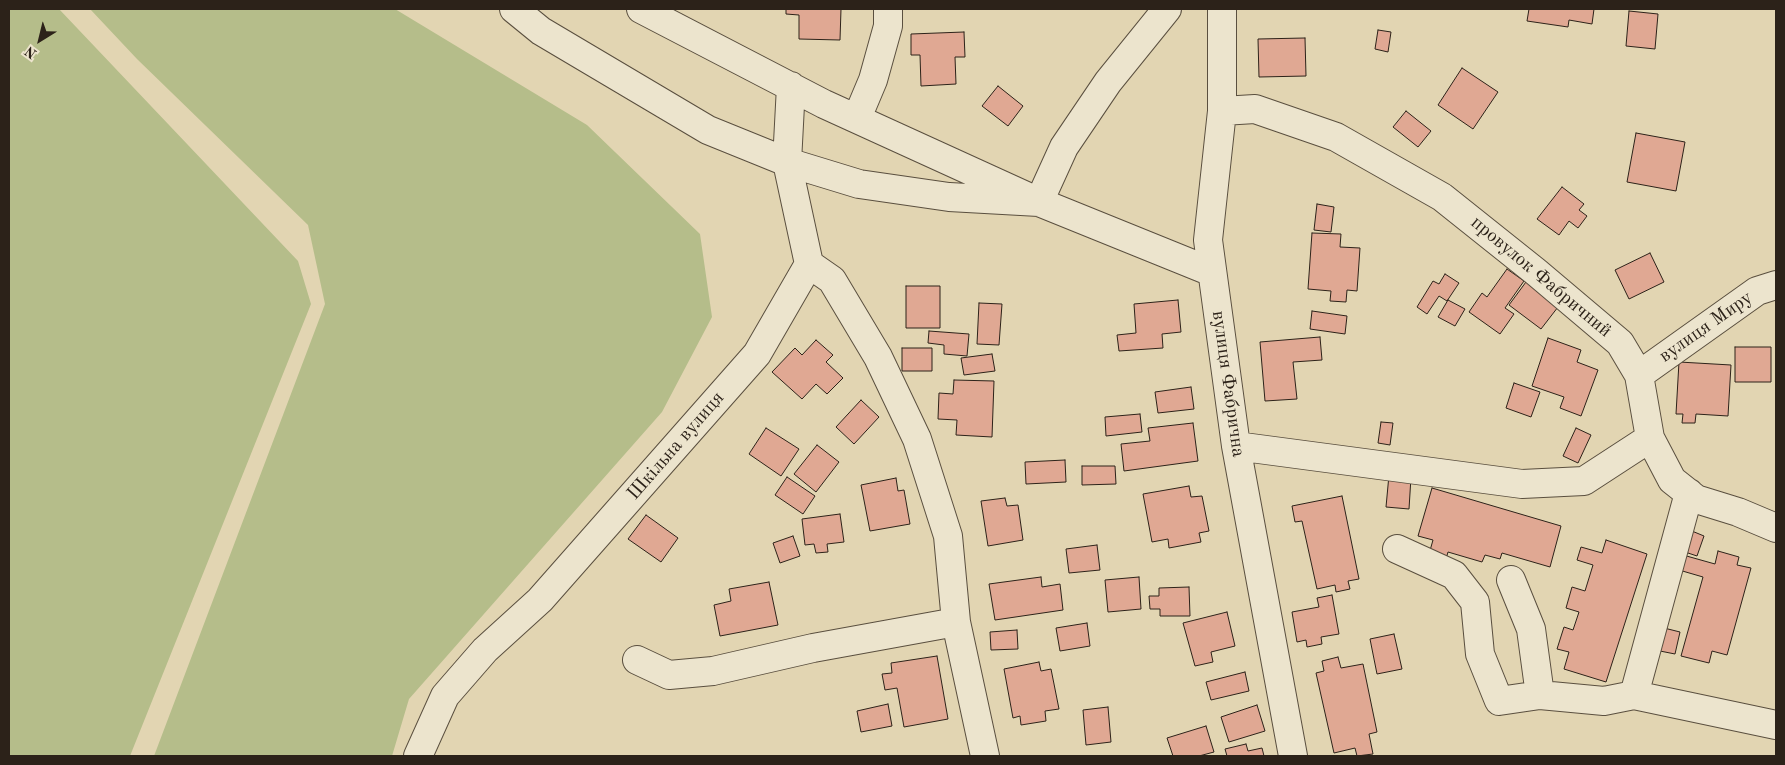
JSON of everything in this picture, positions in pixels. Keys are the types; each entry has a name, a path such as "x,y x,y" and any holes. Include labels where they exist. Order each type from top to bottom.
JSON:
{"street":[{"path":"514,9 542,31 708,130 786,162 859,184 949,197 1039,202"},
{"path":"641,9 790,86 1039,202 1212,272"},
{"path":"857,118 873,80 888,26 888,9"},
{"path":"1039,202 1064,147 1108,82 1167,9"},
{"name":"вулиця Фабрична","path":"1222,9 1222,111 1208,240 1236,446 1293,756"},
{"path":"790,86 786,162 809,264 832,280 878,357 917,439 948,536 956,622 985,756"},
{"name":"провулок Фабричний","path":"1222,111 1255,109 1336,137 1442,197 1536,272 1620,343 1639,375 1650,438 1672,480 1696,499 1738,512 1776,528"},
{"name":"Шкільна вулиця","path":"418,756 445,696 485,650 540,600 757,354 809,264"},
{"name":"вулиця Миру","path":"1639,375 1757,291 1776,285"},
{"path":"1236,446 1522,484 1584,481 1650,438"},
{"path":"1634,695 1688,493"},
{"path":"1397,549 1454,574 1475,602 1480,654 1499,700 1540,695 1604,701 1634,695 1776,725"},
{"path":"1510,580 1531,629 1540,695"},
{"path":"637,660 669,675 713,671 813,648 956,622"}],"green space":[{"path":"9,9 59,9 298,261 311,304 130,756 9,756"},
{"path":"90,9 395,9 587,125 700,234 712,317 662,412 409,699 392,756 154,756 325,304 308,225 137,59"}],"building":[{"path":"786,9 841,9 840,40 799,39 799,15 786,14"},
{"path":"1529,9 1594,9 1592,24 1569,20 1568,27 1527,21"},
{"path":"1629,11 1658,14 1655,49 1626,46"},
{"path":"1378,30 1391,32 1388,52 1375,49"},
{"path":"964,32 965,57 955,57 956,84 921,86 920,55 911,55 911,34"},
{"path":"1305,38 1306,76 1259,77 1258,39"},
{"path":"1462,68 1498,92 1473,129 1438,105"},
{"path":"998,86 1023,106 1008,126 982,106"},
{"path":"1406,111 1431,131 1418,147 1393,127"},
{"path":"1636,133 1685,142 1676,191 1627,182"},
{"path":"1562,187 1584,204 1579,210 1587,216 1578,228 1569,221 1559,235 1537,219"},
{"path":"1317,204 1334,207 1331,232 1314,230"},
{"path":"1312,233 1341,234 1340,247 1360,248 1357,291 1347,290 1346,302 1330,301 1331,291 1308,289"},
{"path":"1650,253 1664,282 1629,299 1615,270"},
{"path":"1507,269 1524,281 1505,308 1514,314 1500,334 1469,312 1482,293 1487,297"},
{"path":"1445,274 1459,283 1447,301 1439,296 1427,314 1417,307 1433,281 1439,284"},
{"path":"1526,282 1558,307 1541,329 1509,305"},
{"path":"906,286 940,286 940,328 906,328"},
{"path":"1178,300 1181,332 1162,334 1163,348 1119,351 1117,335 1136,333 1134,304"},
{"path":"1448,300 1465,309 1455,326 1438,317"},
{"path":"979,303 1002,304 999,345 977,344"},
{"path":"1312,311 1347,316 1345,334 1310,329"},
{"path":"929,331 969,334 967,356 944,354 944,345 928,343"},
{"path":"1320,337 1322,360 1293,362 1297,399 1265,401 1260,342"},
{"path":"1548,338 1581,350 1577,362 1598,370 1581,416 1560,408 1564,397 1532,386"},
{"path":"816,340 833,355 826,362 843,378 827,394 816,384 802,399 772,372 795,348 802,355"},
{"path":"1735,347 1771,347 1771,382 1735,382"},
{"path":"902,348 932,348 932,371 902,371"},
{"path":"992,354 995,371 964,375 961,358"},
{"path":"1679,362 1731,365 1728,416 1696,414 1695,423 1682,423 1683,414 1676,414"},
{"path":"954,380 994,381 992,437 956,435 957,420 938,419 939,393 953,394"},
{"path":"1514,383 1540,392 1531,417 1506,408"},
{"path":"1191,387 1194,409 1158,413 1155,392"},
{"path":"861,400 879,417 854,444 836,427"},
{"path":"1140,414 1142,432 1106,436 1105,417"},
{"path":"1381,422 1393,423 1390,445 1378,443"},
{"path":"1193,423 1198,461 1124,471 1121,444 1150,441 1148,428"},
{"path":"766,428 799,449 781,476 749,454"},
{"path":"1576,428 1591,435 1578,463 1563,456"},
{"path":"817,445 839,462 816,492 794,474"},
{"path":"1065,460 1066,482 1026,484 1025,462"},
{"path":"1082,466 1115,466 1116,484 1082,485"},
{"path":"1389,475 1411,477 1409,509 1386,507"},
{"path":"787,477 815,496 803,514 775,495"},
{"path":"896,478 898,491 904,490 910,524 870,531 861,485"},
{"path":"1189,486 1191,497 1202,496 1209,531 1199,533 1201,542 1169,548 1168,539 1152,542 1143,494"},
{"path":"1432,488 1561,526 1550,567 1502,553 1500,559 1485,555 1482,562 1448,552 1446,559 1429,554 1433,540 1418,536"},
{"path":"1342,496 1359,579 1348,581 1350,589 1336,592 1335,585 1317,589 1302,521 1295,522 1292,506"},
{"path":"1005,498 1007,506 1018,505 1023,540 988,546 981,501"},
{"path":"840,514 844,542 827,544 828,552 816,553 814,544 805,545 802,519"},
{"path":"646,515 678,538 661,562 628,539"},
{"path":"1687,529 1704,536 1697,556 1679,550"},
{"path":"793,536 800,556 780,563 773,543"},
{"path":"1606,540 1647,554 1606,682 1564,669 1569,652 1557,649 1564,627 1573,630 1579,612 1566,608 1572,587 1585,591 1593,565 1577,560 1581,547 1602,553"},
{"path":"1097,545 1100,570 1069,573 1066,549"},
{"path":"1718,551 1739,557 1737,565 1751,568 1727,655 1712,651 1709,663 1681,656 1703,577 1679,570 1683,555 1715,564"},
{"path":"1041,577 1042,587 1060,584 1063,610 995,620 989,584"},
{"path":"1139,577 1141,609 1108,612 1105,580"},
{"path":"769,582 778,625 720,636 714,605 731,601 729,589"},
{"path":"1189,587 1190,616 1160,616 1160,609 1150,609 1149,596 1159,596 1159,588"},
{"path":"1332,595 1339,634 1321,637 1322,644 1307,647 1306,640 1297,642 1292,612 1319,607 1317,598"},
{"path":"1227,612 1235,646 1211,652 1213,662 1195,666 1183,623"},
{"path":"1087,623 1090,646 1060,651 1056,628"},
{"path":"1660,627 1680,632 1675,654 1655,650"},
{"path":"1017,630 1018,649 991,650 990,632"},
{"path":"1394,634 1402,669 1377,674 1370,639"},
{"path":"937,656 948,719 904,727 897,688 885,690 882,674 892,673 891,663"},
{"path":"1338,657 1341,668 1363,664 1377,732 1369,734 1373,754 1357,756 1355,748 1334,753 1316,673 1324,671 1322,661"},
{"path":"1039,662 1041,671 1051,669 1059,709 1045,711 1046,721 1021,725 1020,716 1013,718 1004,669"},
{"path":"1245,672 1249,691 1211,700 1206,682"},
{"path":"888,704 892,726 861,732 857,711"},
{"path":"1257,705 1265,731 1229,742 1221,717"},
{"path":"1108,707 1111,742 1086,745 1083,710"},
{"path":"1206,726 1214,752 1199,756 1173,756 1167,738"},
{"path":"1246,744 1248,751 1262,748 1264,756 1227,756 1225,749"}]}
